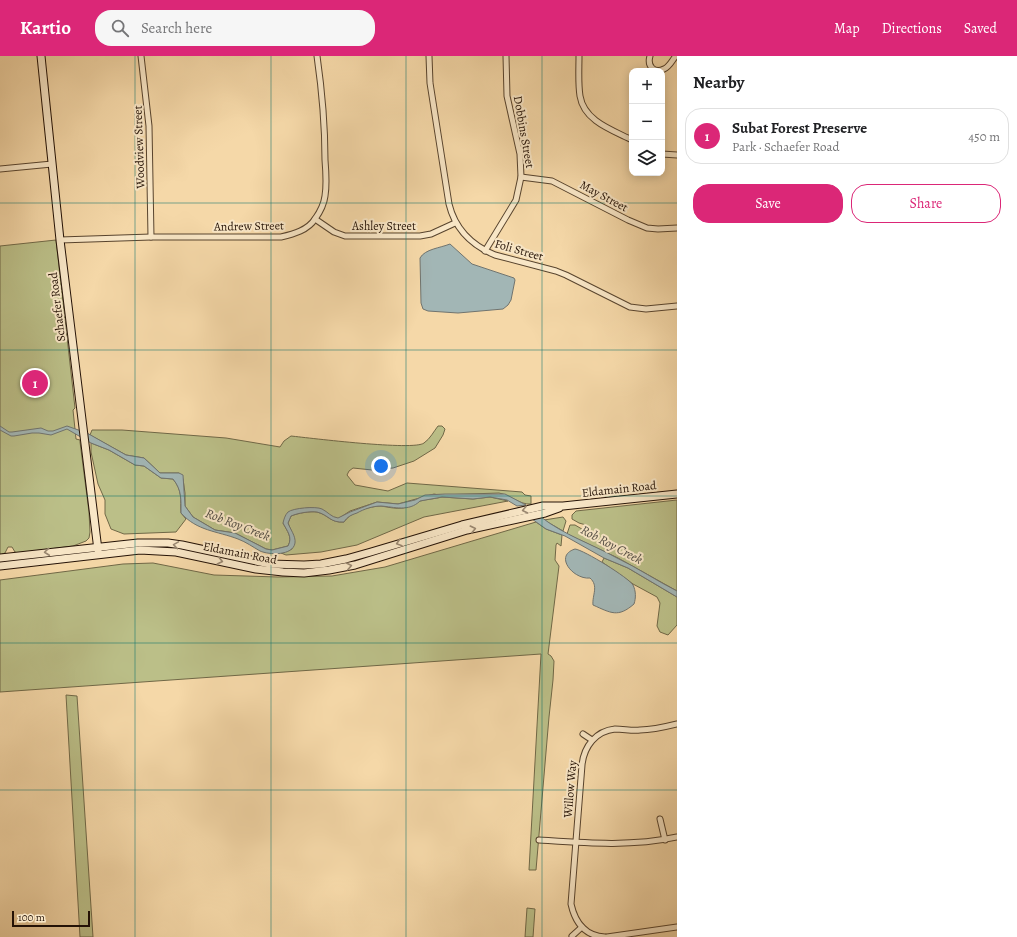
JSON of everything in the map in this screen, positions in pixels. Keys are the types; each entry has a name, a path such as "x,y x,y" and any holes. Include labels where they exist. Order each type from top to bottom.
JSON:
{"main road":[{"name":"Schaefer Road","path":"41,56 60,240 98,555"},
{"name":"Eldamain Road","path":"0,558 138,543 168,543 270,564 321,564 346,559 436,532 497,516 543,506 563,506 677,494"},
{"name":"Eldamain Road","path":"0,566 140,550 176,552 270,571 304,572 329,570 355,564 467,530 545,513 563,506"}],"street":[{"name":"Woodview Street","path":"141,56 149,126 151,237"},
{"name":"Andrew Street","path":"60,240 151,237 281,237 291,235 309,226 323,205 326,188 325,126 322,89 317,56"},
{"name":"Foli Street","path":"429,56 430,83 448,203 455,223 468,239 485,251 556,270 630,307 646,308 677,306"},
{"name":"Dobbins Street","path":"485,251 516,200 521,177 520,154 507,96 506,56"},
{"path":"579,56 580,94 586,110 597,122 629,138"},
{"path":"650,56 650,66 653,70 662,70 667,67 675,57"},
{"path":"665,154 677,155"},
{"path":"0,169 52,164"},
{"name":"May Street","path":"521,177 552,181 628,220 647,228 677,228"},
{"name":"Ashley Street","path":"315,219 334,232 345,236 420,236 436,232 455,223"},
{"path":"583,734 592,740 602,733 613,730 652,730 677,724"},
{"name":"Willow Way","path":"582,927 575,918 571,904 583,759 586,749 592,740"},
{"path":"660,819 665,840"},
{"path":"539,840 610,844 665,840 677,837"},
{"path":"572,936 582,927 590,933 606,937 677,927"}],"green space":[{"path":"56,240 75,408 73,410 76,439 80,440 89,512 89,538 86,541 73,546 17,553 12,547 8,547 5,553 0,555 0,246"},
{"path":"438,426 442,426 445,429 435,448 414,461 393,468 372,470 353,468 347,475 355,485 388,491 407,483 522,492 525,495 531,496 531,504 523,503 499,493 434,494 398,504 377,502 350,511 338,519 309,508 294,510 283,523 290,537 288,546 272,550 266,549 235,533 215,530 193,517 185,506 183,479 179,473 160,473 144,458 126,455 90,435 92,430 122,430 226,438 280,447 284,441 291,436 402,446 424,443"},
{"path":"91,443 109,450 135,465 144,466 161,478 173,479 180,491 181,513 186,519 176,532 124,534 111,529 105,514 105,500 98,484 91,452"},
{"path":"442,497 473,499 490,497 508,501 424,517 357,545 321,552 286,555 281,553 292,549 292,533 288,523 291,516 300,513 317,512 332,520 344,522 351,515 366,508 381,506 403,508 420,501"},
{"path":"677,500 677,591 618,558 567,534 570,525 575,525 587,532 586,525 572,519 572,515 576,511"},
{"path":"563,517 566,521 563,531 544,520"},
{"path":"536,522 546,529 562,535 561,546 557,543 556,545 555,560 559,566 548,654 554,661 553,680 536,870 529,870 541,654 0,692 0,580 123,564 153,563 214,575 278,577 332,576 385,567"},
{"path":"604,558 628,568 677,597 677,625 668,635 660,632 657,626 660,603 657,597 633,584 602,562"},
{"path":"66,695 77,696 93,937 80,937"},
{"path":"527,908 535,909 533,937 525,937"}],"shaded area":[{"path":"450,244 472,264 514,278 515,280 511,300 508,305 503,309 458,313 428,311 423,309 421,303 420,258 429,251"},
{"path":"0,426 9,432 12,432 41,428 48,431 53,431 67,426 87,433 126,455 144,458 160,473 179,473 183,475 185,506 193,517 215,530 235,533 266,549 272,550 288,546 290,537 283,523 285,516 288,512 299,509 319,508 333,517 338,518 377,502 398,504 415,500 425,495 445,494 505,494 526,505 517,506 507,500 490,497 473,499 442,497 420,501 411,507 406,508 381,506 372,507 351,515 344,522 332,520 317,512 300,513 291,516 288,523 295,538 293,547 285,552 275,554 260,551 238,539 194,524 181,513 181,499 178,487 173,479 161,478 144,466 135,465 67,429 51,435 32,433 11,436 0,430"},
{"path":"541,517 559,529 608,553 677,591 677,597 628,568 604,558 565,536 546,529 532,519"},
{"path":"575,549 596,559 630,581 635,592 634,604 619,613 610,612 593,605 595,587 593,581 590,578 584,578 572,572 566,562 566,557 569,552"}],"place":[{"name":"Subat Forest Preserve","path":"35,383"}],"water label":[{"name":"Rob Roy Creek","path":"238,524"},
{"name":"Rob Roy Creek","path":"612,544"}]}
